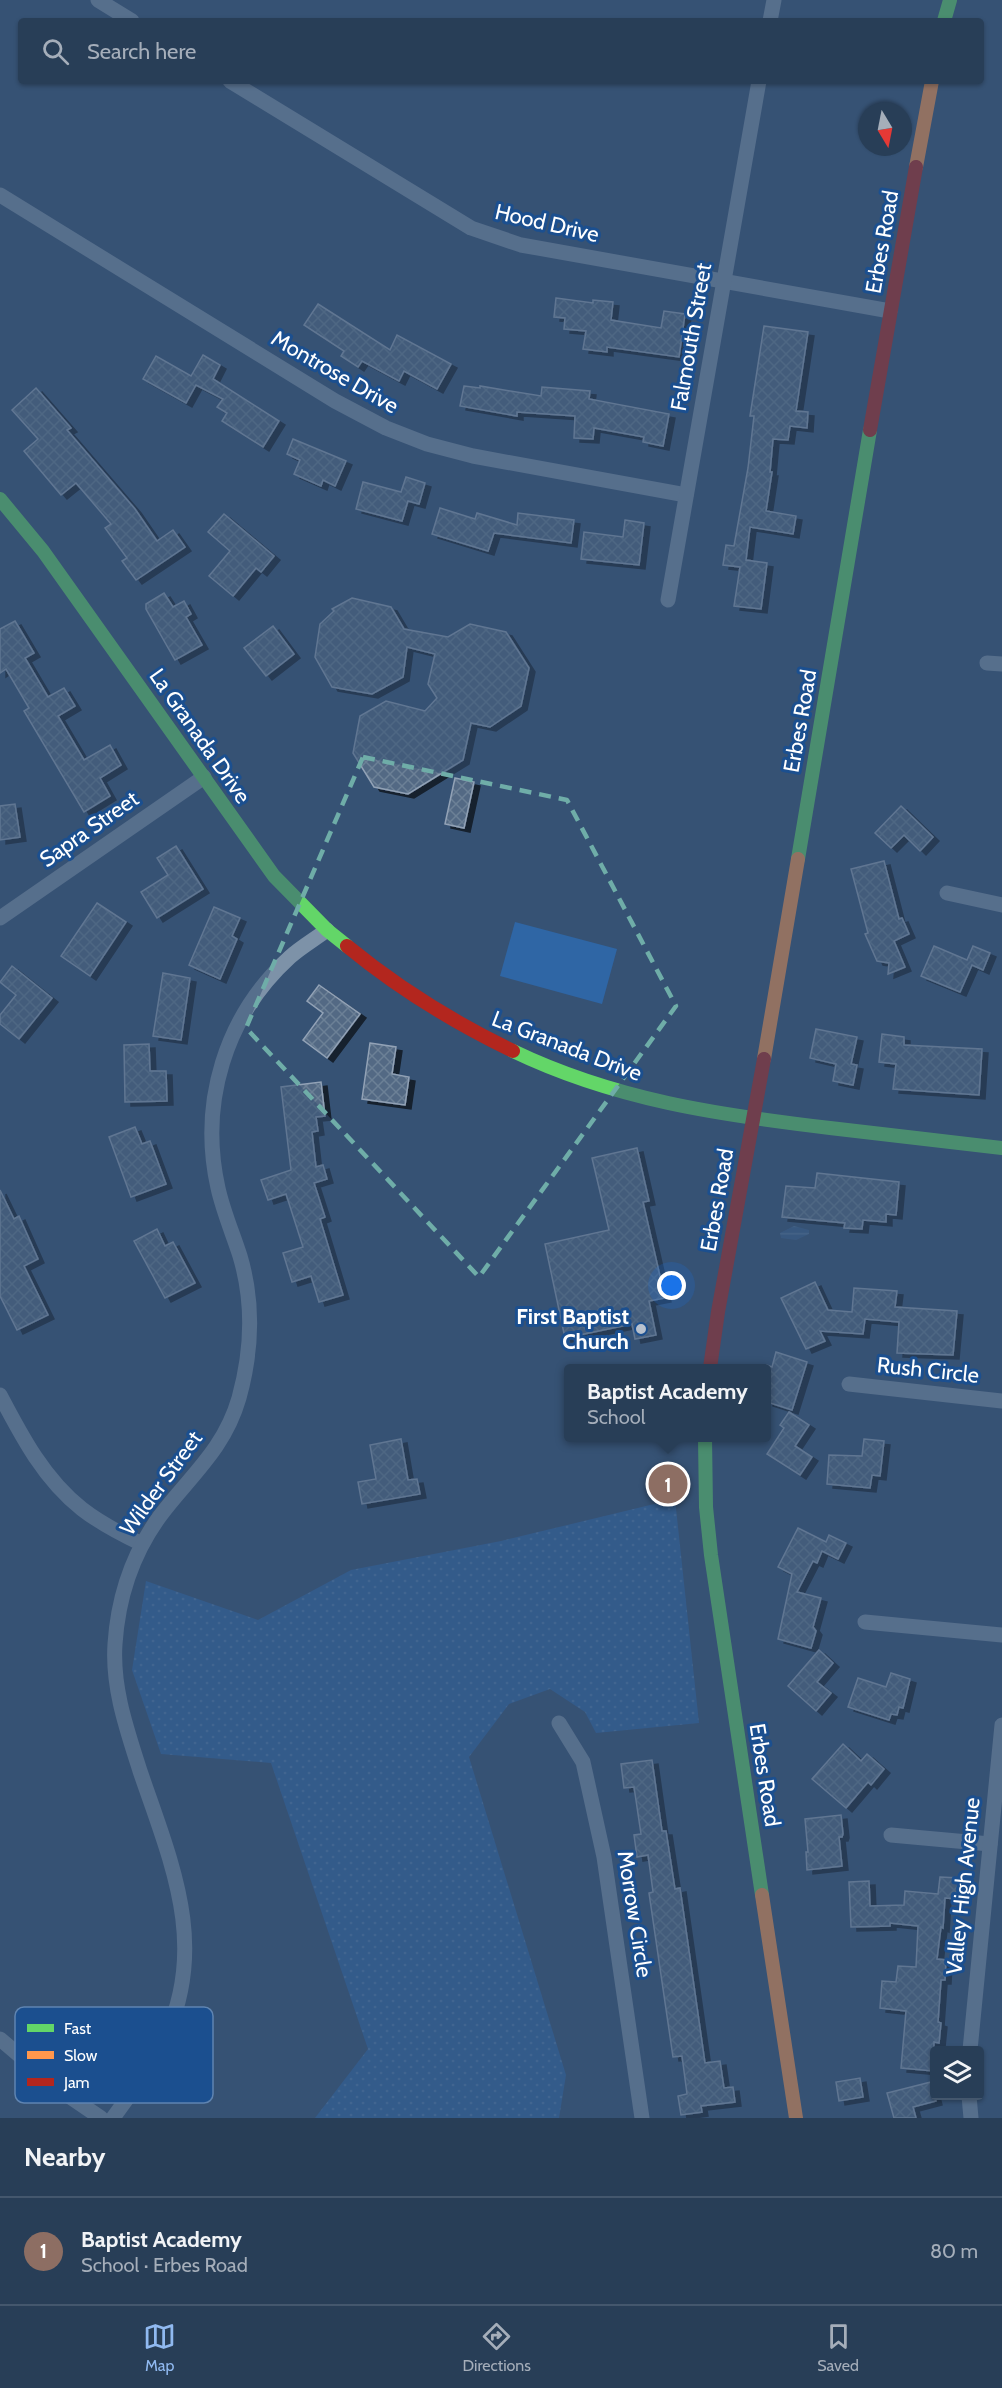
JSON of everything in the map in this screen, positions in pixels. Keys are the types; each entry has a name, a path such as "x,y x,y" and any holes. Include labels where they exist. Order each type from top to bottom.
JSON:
{"main road":[{"path":"945,18 950,0"},
{"name":"Erbes Road","path":"711,1364 890,311 931,84"},
{"name":"La Granada Drive","path":"0,499 43,550 274,876 327,930 374,968 424,1003 476,1033 526,1057 645,1099 754,1119 1002,1148"},
{"name":"Erbes Road","path":"705,1442 706,1507 711,1554 796,2118"}],"street":[{"path":"98,0 127,18"},
{"path":"771,18 774,0"},
{"name":"Hood Drive","path":"235,84 471,228 521,245 890,311"},
{"name":"Falmouth Street","path":"668,600 758,84"},
{"name":"Montrose Drive","path":"0,195 335,401 386,428 427,444 473,456 686,495"},
{"name":"Sapra Street","path":"0,918 204,777"},
{"path":"946,893 1002,905"},
{"name":"Wilder Street","path":"175,2007 185,1956 185,1925 179,1884 125,1724 116,1680 114,1646 118,1615 126,1581 142,1544 160,1516 201,1470 219,1443 238,1402 248,1362 250,1323 247,1286 241,1259 218,1191 212,1153 211,1113 220,1067 237,1024 260,988 291,956 327,930"},
{"name":"Rush Circle","path":"849,1384 1002,1401"},
{"path":"0,1395 37,1461 58,1487 90,1515 142,1544"},
{"path":"865,1622 1002,1635"},
{"name":"Morrow Circle","path":"560,1723 583,1762 604,1857 642,2118"},
{"name":"Valley High Avenue","path":"970,2046 1002,1725"},
{"path":"891,1835 990,1844"},
{"path":"0,2039 15,2052"},
{"path":"969,2100 971,2118"},
{"path":"79,2103 101,2118"},
{"name":"Wilder Street","path":"113,2118 124,2103"}],"highlighted area":[{"path":"363,757 567,800 676,1006 479,1277 246,1028"}],"shaded area":[{"path":"515,922 617,949 602,1004 500,976"},
{"path":"794,1226 809,1230 809,1234 796,1240 781,1238 780,1233"},
{"path":"675,1499 699,1723 596,1733 585,1712 550,1689 509,1704 469,1757 566,2075 559,2118 315,2118 368,2049 271,1763 161,1754 132,1670 146,1581 258,1620 351,1570 501,1541"}],"building":[{"path":"556,298 593,303 593,300 613,302 611,320 661,328 664,311 685,314 679,357 607,347 607,352 583,349 586,331 564,329 565,318 554,317"},
{"path":"318,304 390,350 397,335 451,364 437,389 404,371 399,381 362,361 358,367 341,356 344,351 304,325"},
{"path":"764,326 808,332 796,411 808,412 807,428 790,426 788,440 773,439 770,472 772,472 766,511 796,516 793,534 750,527 746,560 767,563 761,609 734,606 740,567 723,565 726,545 734,546 748,468 754,416 750,416"},
{"path":"203,355 220,365 213,379 279,421 263,447 222,421 227,413 217,407 223,399 196,385 186,403 143,379 156,356 191,376"},
{"path":"464,386 480,388 480,386 541,396 542,387 590,391 589,399 669,414 663,446 643,442 644,437 594,428 593,439 574,438 575,416 517,412 517,416 460,406"},
{"path":"36,388 71,428 67,430 135,509 157,541 173,530 185,547 136,580 122,561 127,558 105,528 111,524 76,483 61,495 24,451 38,439 12,410"},
{"path":"293,439 346,461 335,486 323,480 321,486 294,474 300,460 287,454"},
{"path":"406,477 425,483 419,504 408,501 402,521 356,509 363,482 401,492"},
{"path":"440,508 475,519 477,513 517,525 518,513 574,520 571,543 494,533 488,551 432,534"},
{"path":"224,514 274,556 261,572 256,568 233,596 209,576 230,551 208,532"},
{"path":"625,520 644,523 639,565 581,559 584,532 623,537"},
{"path":"164,593 173,607 184,601 191,614 186,617 202,645 175,660 146,609 146,604"},
{"path":"352,598 391,607 404,629 448,637 470,624 506,632 529,668 521,706 490,727 471,723 463,760 408,794 374,787 353,753 360,716 386,701 425,711 437,698 428,684 435,654 407,647 403,677 372,694 332,687 315,657 320,624 334,611 332,609"},
{"path":"15,621 34,653 25,658 48,697 64,688 75,706 58,716 84,760 110,745 121,765 100,778 110,796 84,812 24,711 29,708 6,669 0,673 0,629"},
{"path":"273,626 294,654 266,676 244,648"},
{"path":"455,778 474,782 464,828 445,824"},
{"path":"15,804 20,837 0,840 0,806"},
{"path":"901,806 933,837 920,851 904,835 891,848 875,833"},
{"path":"176,846 203,889 157,918 141,892 168,875 157,858"},
{"path":"884,861 899,919 902,918 909,934 894,941 905,967 888,974 889,963 877,961 865,934 868,933 851,869"},
{"path":"97,903 126,922 90,976 61,956"},
{"path":"214,907 240,918 232,936 237,939 220,979 189,965"},
{"path":"934,946 967,960 973,946 990,953 983,970 972,965 960,992 921,976"},
{"path":"12,966 52,998 19,1039 0,1024 0,1015 16,995 0,982"},
{"path":"163,973 190,978 181,1040 153,1036"},
{"path":"319,985 360,1014 327,1058 303,1040 323,1013 307,1001"},
{"path":"816,1029 857,1037 851,1064 857,1065 853,1085 833,1081 836,1064 810,1058"},
{"path":"882,1034 904,1037 904,1045 982,1049 979,1095 893,1089 896,1064 879,1062"},
{"path":"370,1043 396,1047 392,1074 409,1077 405,1105 362,1099"},
{"path":"149,1044 150,1071 166,1071 167,1101 125,1102 124,1045"},
{"path":"321,1082 325,1116 316,1117 318,1131 312,1132 316,1167 323,1165 327,1179 314,1183 325,1217 320,1219 343,1295 319,1302 311,1276 292,1282 283,1253 303,1247 286,1194 268,1200 261,1180 291,1170 281,1087"},
{"path":"135,1127 142,1144 150,1141 166,1184 131,1197 109,1137"},
{"path":"637,1148 649,1201 643,1202 665,1298 649,1301 656,1335 635,1339 632,1324 565,1338 545,1244 609,1230 592,1158"},
{"path":"817,1173 899,1182 896,1215 886,1214 886,1222 863,1220 862,1229 844,1228 845,1223 782,1217 786,1186 815,1188"},
{"path":"0,1190 14,1219 19,1216 38,1259 24,1266 48,1315 17,1330 0,1296"},
{"path":"157,1229 165,1246 173,1242 195,1283 165,1298 134,1241"},
{"path":"815,1282 828,1310 852,1312 854,1288 897,1291 895,1307 957,1311 953,1355 897,1353 899,1322 865,1319 863,1334 820,1331 825,1341 806,1349 781,1298"},
{"path":"776,1352 807,1362 792,1410 771,1403 772,1367"},
{"path":"789,1412 809,1425 795,1446 812,1457 800,1475 767,1454 784,1428 780,1425"},
{"path":"401,1439 408,1480 417,1479 420,1494 362,1504 358,1482 376,1479 370,1445"},
{"path":"864,1439 884,1441 880,1476 872,1475 870,1488 827,1484 829,1455 862,1456"},
{"path":"798,1528 826,1542 829,1535 846,1543 838,1559 822,1551 817,1563 813,1561 797,1592 821,1598 813,1627 816,1631 811,1648 778,1639 792,1574 778,1567"},
{"path":"819,1650 833,1663 817,1682 831,1693 816,1711 788,1686"},
{"path":"891,1673 910,1679 903,1708 899,1707 897,1715 891,1714 889,1720 848,1707 858,1678 886,1687"},
{"path":"843,1744 861,1761 867,1754 884,1769 871,1785 868,1782 846,1808 812,1779"},
{"path":"652,1760 662,1831 666,1831 675,1889 680,1888 705,2063 720,2061 724,2088 733,2087 735,2102 701,2106 702,2112 681,2115 678,2096 687,2094 682,2056 673,2057 649,1893 653,1892 648,1855 637,1857 634,1835 641,1834 634,1787 624,1788 621,1764"},
{"path":"841,1815 843,1834 839,1837 842,1866 807,1870 805,1819"},
{"path":"940,1877 959,1878 957,1899 945,1898 943,1928 941,1927 937,1959 946,1960 945,1980 941,1980 939,2043 934,2042 934,2046 930,2046 930,2071 901,2068 906,2011 880,2008 882,1981 896,1982 898,1966 916,1967 918,1926 890,1923 890,1926 851,1927 849,1882 869,1881 870,1906 904,1905 905,1891 938,1894"},
{"path":"860,2078 863,2097 839,2101 836,2082"},
{"path":"930,2082 930,2100 936,2101 913,2107 916,2118 894,2118 887,2093"}],"traffic: fast":[{"path":"945,18 950,0"},
{"path":"798,859 870,430"},
{"path":"0,499 43,551 274,876 327,930 347,946"},
{"path":"513,1051 590,1082 708,1111 1002,1148"},
{"path":"705,1442 706,1507 711,1555 762,1895"}],"traffic: slow":[{"path":"916,167 931,84"},
{"path":"764,1059 798,859"},
{"path":"762,1895 796,2118"}],"traffic: jam":[{"path":"870,430 916,167"},
{"path":"347,946 386,976 427,1003 513,1051"},
{"path":"711,1364 764,1059"}],"place":[{"name":"First Baptist Church","path":"641,1329"},
{"name":"Baptist Academy","path":"668,1484"}]}
